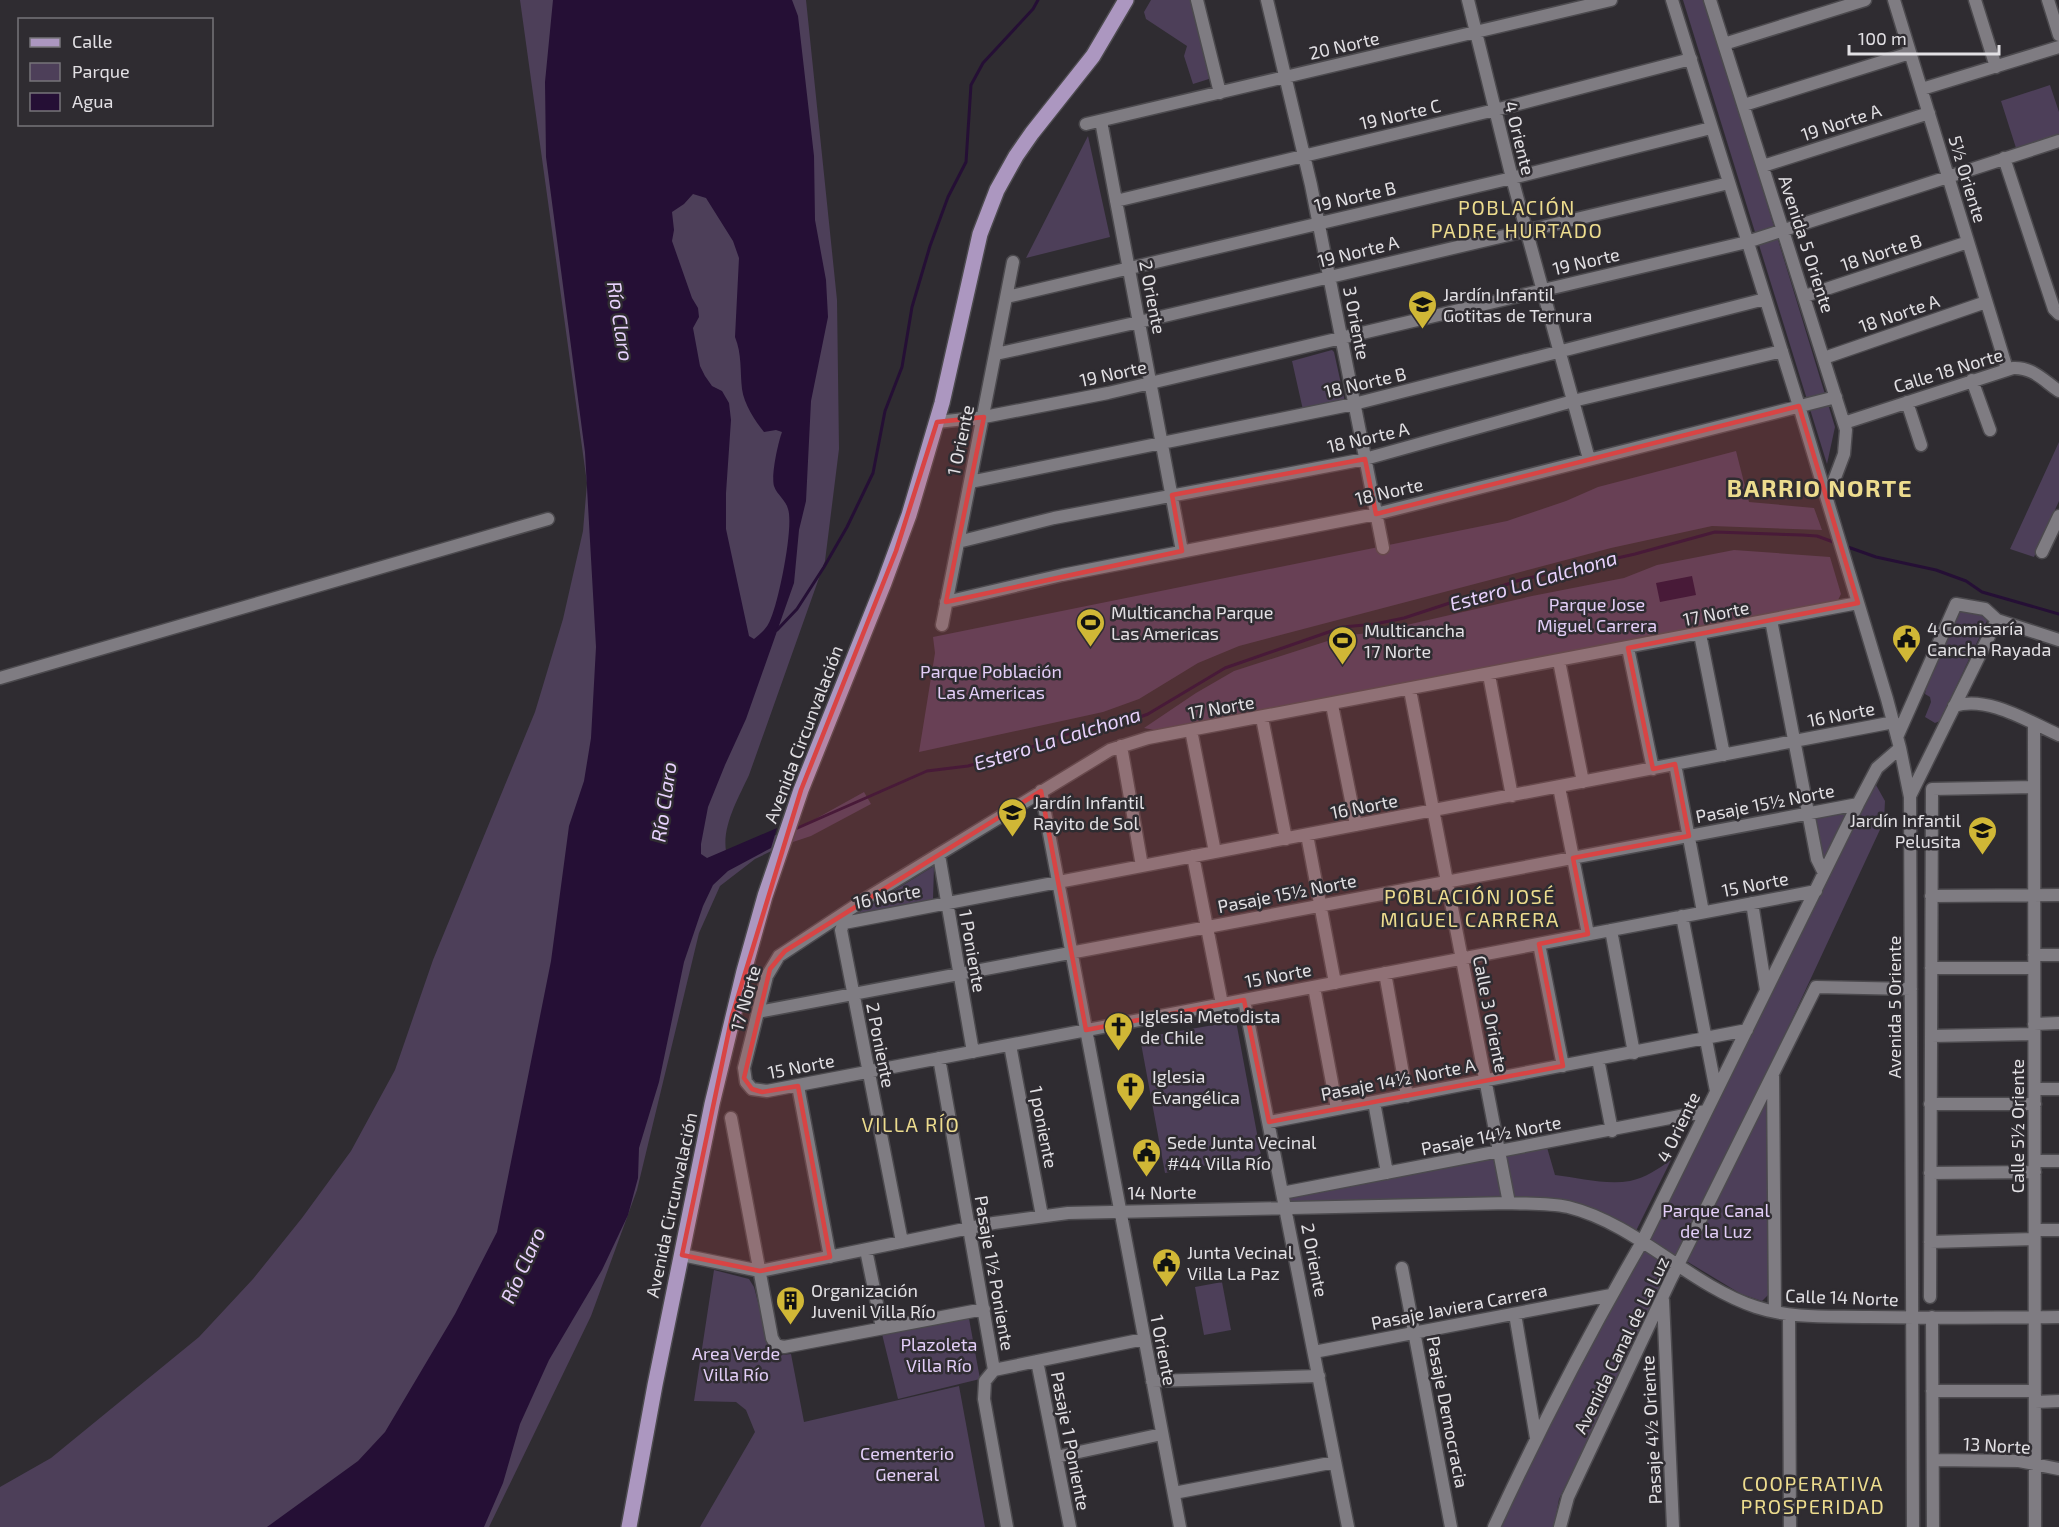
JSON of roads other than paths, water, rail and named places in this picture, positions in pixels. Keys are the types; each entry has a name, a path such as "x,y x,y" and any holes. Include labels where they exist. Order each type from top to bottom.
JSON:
{"main road":[{"name":"Avenida Circunvalación","path":"629,1527 655,1385 724,1049 753,937 801,790 896,551 937,422 975,249 997,190 1032,133 1105,38 1126,0"}],"street":[{"path":"1197,0 1220,93"},
{"name":"3 Oriente","path":"1267,0 1319,223 1383,548"},
{"name":"4 Oriente","path":"1468,0 1512,178 1589,459"},
{"name":"20 Norte","path":"1086,124 1611,0"},
{"name":"Avenida 5 Oriente","path":"1672,0 1799,406 1894,722 1910,797 1913,1527"},
{"name":"Avenida 5 Oriente","path":"1710,0 1844,423 1846,437 1844,454 1827,499"},
{"path":"1724,44 1865,0"},
{"name":"5½ Oriente","path":"1894,0 2007,369"},
{"path":"1975,0 1996,67"},
{"path":"2048,0 2059,35"},
{"path":"1922,89 2059,47"},
{"path":"1744,105 1911,53"},
{"name":"19 Norte C","path":"1116,201 1495,110 1691,59"},
{"name":"19 Norte A","path":"1763,166 1929,113"},
{"name":"2 Oriente","path":"1101,121 1182,551"},
{"name":"19 Norte B","path":"1007,297 1512,178 1712,128"},
{"name":"19 Norte","path":"937,422 984,417 1151,383 1747,242 2059,141"},
{"path":"2004,158 2054,309 2059,314"},
{"name":"19 Norte A","path":"996,354 1728,183"},
{"name":"18 Norte B","path":"1805,296 1968,242"},
{"name":"1 Oriente","path":"942,625 1013,262"},
{"name":"18 Norte B","path":"970,482 1354,404 1765,299"},
{"name":"18 Norte A","path":"1824,358 1986,302"},
{"name":"18 Norte A","path":"958,542 1044,520 1365,459 1573,401 1782,351"},
{"name":"Calle 18 Norte","path":"1844,423 2007,369 2029,370 2059,391"},
{"path":"1972,380 1990,430"},
{"name":"18 Norte","path":"946,602 1062,574 1376,514 1836,396"},
{"path":"1907,402 1922,445"},
{"path":"2042,552 2059,516"},
{"path":"0,678 548,519"},
{"name":"17 Norte","path":"748,1086 744,1078 744,1068 770,969 779,956 867,898 1100,755 1148,738 1332,705 1858,603"},
{"path":"1898,742 1953,607 1959,603 1984,609 1997,620 2059,640"},
{"path":"1772,620 1816,859 1824,873"},
{"path":"1910,797 1997,620"},
{"path":"1700,634 1724,755"},
{"path":"1629,648 1653,769"},
{"path":"1558,661 1583,782"},
{"path":"1489,675 1512,796"},
{"name":"Calle 3 Oriente","path":"1410,690 1509,1203"},
{"path":"1954,706 1971,704 1992,707 2059,735"},
{"path":"1332,705 1356,825"},
{"path":"1262,718 1286,839"},
{"name":"16 Norte","path":"842,925 847,921 1894,722"},
{"name":"Calle 5½ Oriente","path":"2034,724 2035,1527"},
{"path":"1191,730 1215,852"},
{"name":"4 Oriente","path":"1494,1527 1536,1438 1611,1295 1642,1242 1858,804 1877,768 1898,742"},
{"path":"1121,746 1142,866"},
{"path":"1675,764 1703,912"},
{"path":"1558,787 1588,934"},
{"path":"1930,1297 1932,789 2034,788"},
{"name":"1 Oriente","path":"1041,791 1180,1527"},
{"name":"Pasaje 15½ Norte","path":"758,1012 1858,804"},
{"path":"1307,835 1335,983"},
{"name":"1 Poniente","path":"939,855 973,1052"},
{"path":"1193,856 1222,1004"},
{"name":"15 Norte","path":"748,1086 762,1092 798,1086 1815,891"},
{"path":"1931,896 2059,895"},
{"path":"1752,903 1766,990"},
{"path":"1682,916 1716,1091"},
{"name":"2 Poniente","path":"842,925 853,994 902,1242"},
{"path":"1611,930 1634,1053"},
{"path":"1539,944 1563,1066"},
{"path":"2034,955 2059,955"},
{"path":"1931,968 2034,968"},
{"path":"1385,973 1407,1096"},
{"path":"1314,987 1337,1109"},
{"name":"Avenida Canal de La Luz","path":"1560,1527 1568,1497 1663,1296 1816,987 1911,989"},
{"name":"2 Oriente","path":"1244,1000 1348,1527"},
{"path":"1931,1036 2034,1029 2059,1023"},
{"name":"Pasaje 14½ Norte A","path":"1269,1122 1747,1030"},
{"name":"1 poniente","path":"1010,1045 1042,1216"},
{"name":"Pasaje 1½ Poniente","path":"939,1058 994,1370 985,1382 984,1399 1007,1527"},
{"path":"1598,1059 1612,1131"},
{"path":"1773,1072 1775,1312"},
{"path":"798,1086 830,1257"},
{"path":"2035,1089 2059,1089"},
{"path":"1374,1102 1387,1173"},
{"path":"1930,1104 2035,1104"},
{"name":"Pasaje 14½ Norte","path":"1282,1193 1706,1111"},
{"path":"731,1118 773,1341 776,1345 784,1347 984,1309"},
{"path":"1930,1173 2035,1167 2059,1161"},
{"name":"14 Norte","path":"682,1256 760,1271 969,1228 1042,1216 1119,1211 1509,1203 1569,1207 1599,1218 1642,1242"},
{"path":"1930,1242 2059,1230"},
{"name":"Calle 14 Norte","path":"1642,1242 1732,1297 1789,1315 2059,1317"},
{"path":"866,1250 882,1328"},
{"name":"Pasaje Democracia","path":"1402,1268 1451,1527"},
{"name":"Pasaje Javiera Carrera","path":"1314,1352 1611,1295"},
{"name":"Pasaje 4½ Oriente","path":"1663,1296 1673,1527"},
{"path":"1515,1314 1536,1438"},
{"path":"1789,1315 1790,1527"},
{"path":"1932,1317 1933,1527"},
{"path":"994,1370 1144,1339"},
{"name":"Pasaje 1 Poniente","path":"1037,1361 1070,1527"},
{"path":"1152,1381 1319,1376"},
{"path":"1932,1391 2035,1397 2059,1401"},
{"path":"1056,1457 1162,1434"},
{"name":"13 Norte","path":"1933,1460 2019,1461 2059,1469"},
{"path":"1174,1493 1335,1461"}],"water":[{"name":"Río Claro","path":"553,0 792,0 798,16 814,156 815,220 826,280 828,317 811,401 806,501 799,530 794,583 746,719 708,807 701,854 707,858 777,828 771,848 728,871 713,885 703,906 684,962 659,1082 639,1148 638,1178 628,1215 602,1270 549,1360 520,1424 503,1483 484,1527 267,1527 358,1461 385,1432 455,1314 497,1232 551,961 569,826 584,781 591,738 596,647 585,452 546,157 545,82","holes":["693,194 706,198 733,241 739,258 735,337 739,350 745,400 764,432 776,430 782,432 775,459 773,481 775,489 788,509 787,546 771,618 764,630 754,639 749,636 726,529 731,420 729,403 722,391 712,386 700,366 693,328 699,317 698,308 692,298 672,241 674,230 672,212"]},
{"path":"1692,576 1696,595 1660,602 1656,583"}],"waterway":[{"path":"777,630 797,609 824,567 847,527 873,473 885,411 902,367 912,307 930,246 948,197 966,162 971,85 983,63 1033,9 1038,0"},
{"name":"Estero La Calchona","path":"793,830 927,771 968,766 1021,751 1067,734 1090,731 1115,721 1132,720 1148,714 1225,668 1343,627 1404,618 1520,580 1635,554 1715,532 1817,536 1836,543"},
{"name":"Estero La Calchona","path":"1845,546 1876,557 1936,570 1966,581 1982,592 2059,614"}],"place":[{"name":"Jardín Infantil Gotitas de Ternura","path":"1422,330"},
{"name":"Multicancha Parque Las Americas","path":"1090,648"},
{"name":"4 Comisaría Cancha Rayada","path":"1906,664"},
{"name":"Multicancha 17 Norte","path":"1343,666"},
{"name":"Jardín Infantil Rayito de Sol","path":"1012,838"},
{"name":"Jardín Infantil Pelusita","path":"1982,856"},
{"name":"Iglesia Metodista de Chile","path":"1119,1052"},
{"name":"Iglesia Evangélica","path":"1131,1112"},
{"name":"Sede Junta Vecinal #44 Villa Río","path":"1146,1178"},
{"name":"Junta Vecinal Villa La Paz","path":"1166,1288"},
{"name":"Organización Juvenil Villa Río","path":"790,1326"}],"district":[{"name":"POBLACIÓN PADRE HURTADO","path":"1517,218"},
{"name":"BARRIO NORTE","path":"1820,487"},
{"name":"POBLACIÓN JOSÉ MIGUEL CARRERA","path":"1470,908"},
{"name":"VILLA RÍO","path":"911,1124"},
{"name":"COOPERATIVA PROSPERIDAD","path":"1813,1494"}],"park label":[{"name":"Parque Jose Miguel Carrera","path":"1597,614"},
{"name":"Parque Población Las Americas","path":"991,681"},
{"name":"Parque Canal de la Luz","path":"1716,1220"},
{"name":"Plazoleta Villa Río","path":"939,1354"},
{"name":"Area Verde Villa Río","path":"736,1363"},
{"name":"Cementerio General","path":"907,1463"}]}
